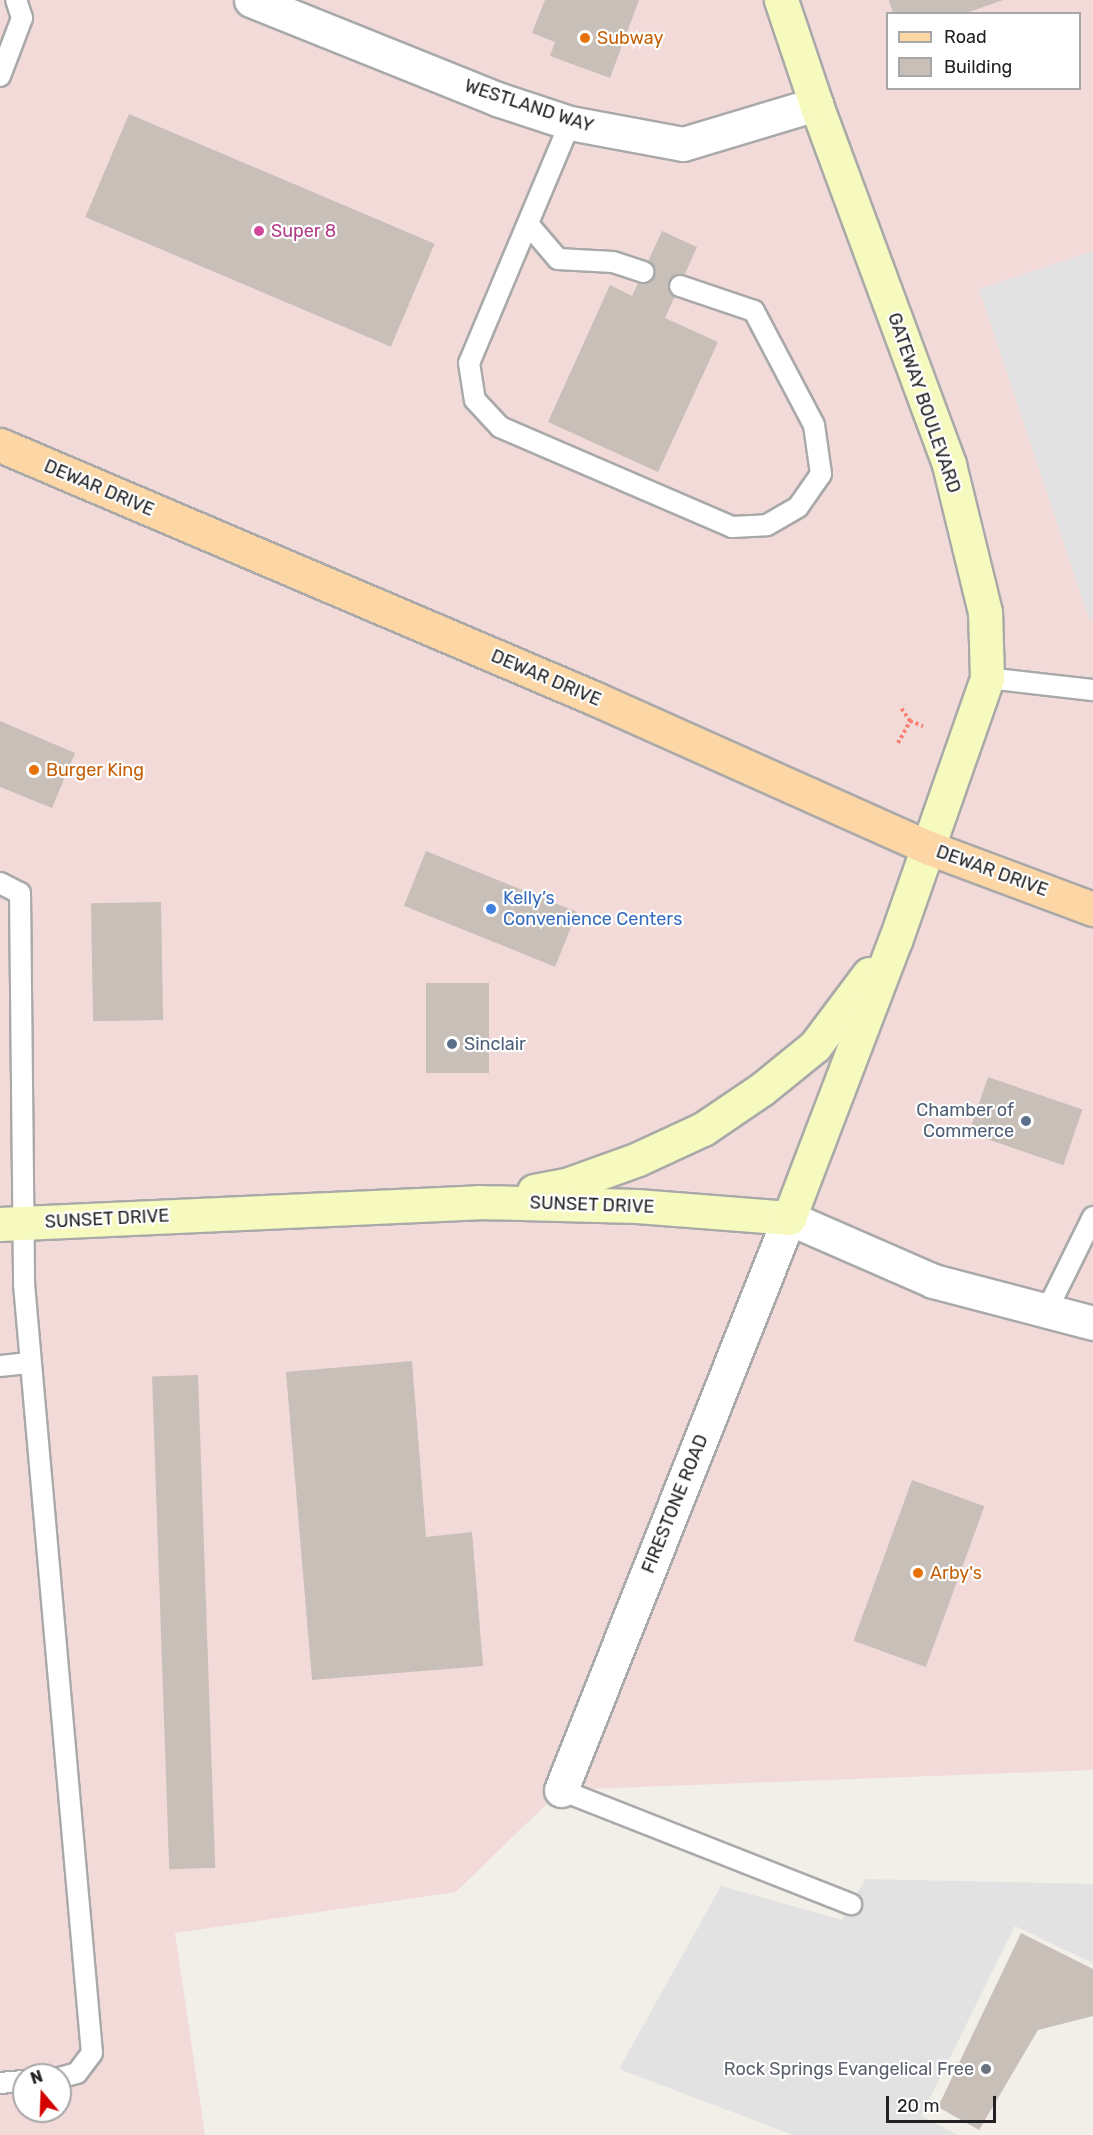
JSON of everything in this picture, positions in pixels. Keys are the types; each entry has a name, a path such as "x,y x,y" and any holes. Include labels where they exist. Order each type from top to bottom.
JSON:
{"main road":[{"name":"DEWAR DRIVE","path":"0,446 585,694 927,847 1093,909"}],"street":[{"name":"WESTLAND WAY","path":"250,0 497,99 570,123 683,144 816,104"},
{"name":"GATEWAY BOULEVARD","path":"781,0 816,104 949,464 985,612 987,678 927,847"},
{"path":"927,847 789,1218 933,1281 1093,1323"},
{"path":"478,1202 569,1184 638,1159 703,1129 762,1089 815,1046 891,943"},
{"name":"SUNSET DRIVE","path":"12,1223 478,1202 638,1206 789,1218"},
{"name":"FIRESTONE ROAD","path":"561,1790 789,1218"}],"lane":[{"path":"0,76 22,18 16,0"},
{"path":"570,123 469,363 475,400 500,427 732,526 766,525 798,507 821,474 814,425 754,310 680,286"},
{"path":"528,224 558,259 613,262 644,272"},
{"path":"987,678 1093,690"},
{"path":"0,883 20,892 12,1223 24,1284 92,2053 77,2073 72,2074"},
{"path":"1046,1312 1093,1217"},
{"path":"0,1366 30,1363"},
{"path":"561,1790 851,1904"}],"path":[{"path":"900,706 909,721 923,726"},
{"path":"898,742 909,721"}],"shaded area":[{"path":"0,0 1093,0 1093,1770 561,1790 456,1892 175,1933 205,2135 0,2135"},
{"path":"1093,251 1093,618 1089,619 979,289"},
{"path":"865,1879 1093,1884 1093,1963 1015,1926 921,2116 958,2135 793,2135 619,2069 721,1886 842,1920"}],"building":[{"name":"Subway","path":"545,0 639,0 610,78 550,56 555,42 532,33"},
{"path":"889,0 1003,0 969,12 892,12"},
{"name":"Super 8","path":"129,114 435,244 391,347 85,217"},
{"path":"662,231 697,247 665,318 718,342 658,472 548,422 610,285 632,296"},
{"name":"Burger King","path":"0,721 75,753 52,808 0,787"},
{"name":"Kelly’s Convenience Centers","path":"426,851 577,912 555,967 404,906"},
{"path":"161,902 163,1020 93,1021 91,903"},
{"path":"426,983 489,983 489,1073 426,1073"},
{"name":"Chamber of Commerce","path":"988,1077 1083,1110 1063,1165 969,1133"},
{"path":"412,1361 426,1537 472,1532 483,1666 312,1680 286,1372"},
{"path":"198,1375 215,1868 169,1869 152,1377"},
{"name":"Arby's","path":"912,1480 984,1506 926,1667 854,1641"},
{"name":"Rock Springs Evangelical Free","path":"1021,1933 1093,1969 1093,2016 1038,2030 979,2130 938,2107"}],"place":[{"name":"Subway","path":"585,38"},
{"name":"Super 8","path":"259,231"},
{"name":"Burger King","path":"34,770"},
{"name":"Kelly’s Convenience Centers","path":"491,909"},
{"name":"Sinclair","path":"452,1044"},
{"name":"Chamber of Commerce","path":"1026,1121"},
{"name":"Arby's","path":"918,1573"},
{"name":"Rock Springs Evangelical Free","path":"986,2069"}]}
